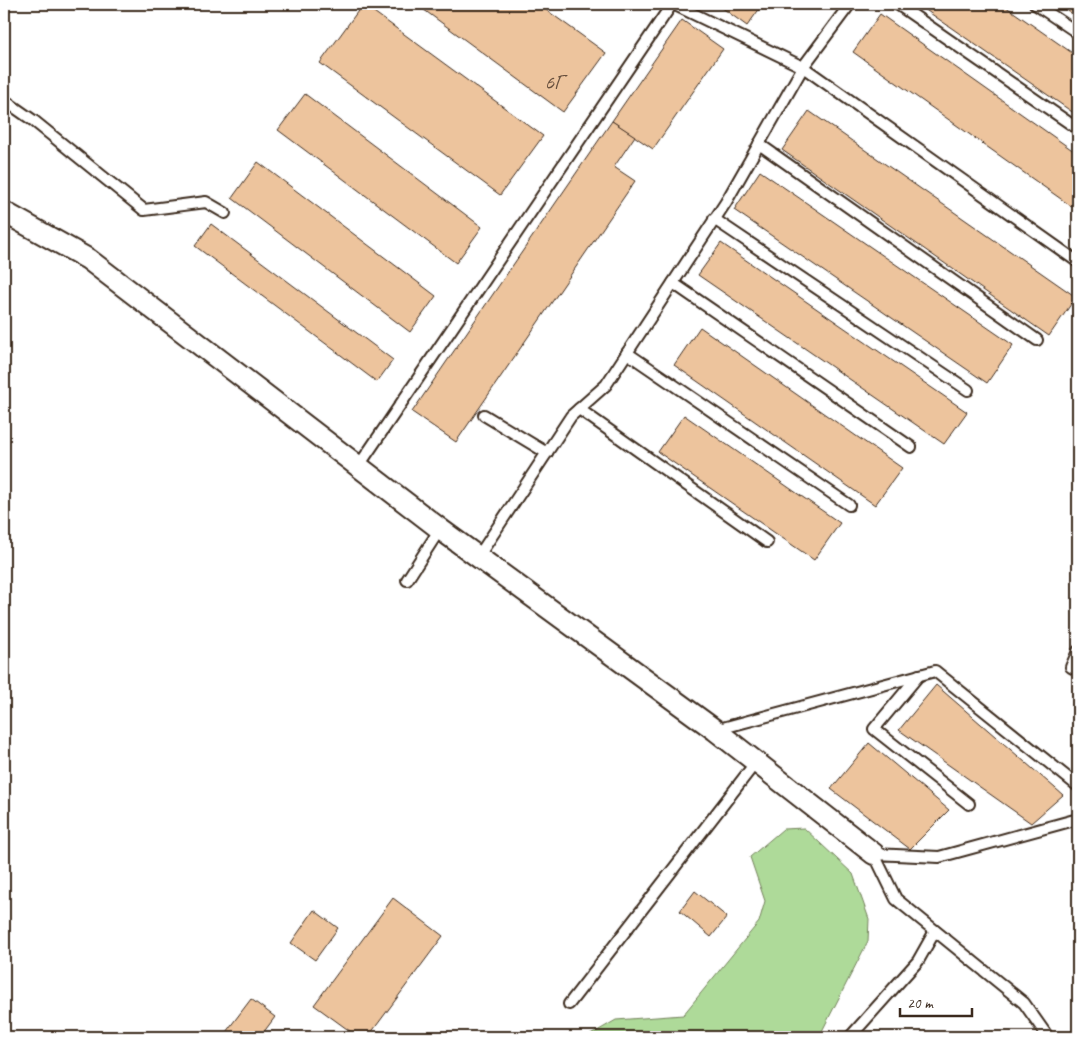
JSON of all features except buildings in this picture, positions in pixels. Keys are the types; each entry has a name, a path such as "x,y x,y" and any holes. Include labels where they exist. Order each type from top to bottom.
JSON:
{"street":[{"path":"4,212 88,259 440,529 715,730 874,854"}],"lane":[{"path":"358,467 672,4 803,67 1078,262"},
{"path":"478,557 571,416 606,385 628,353 726,202 803,67 850,4"},
{"path":"897,4 1078,129"},
{"path":"1035,4 1078,33"},
{"path":"4,100 34,121 144,210 206,202 225,212"},
{"path":"759,144 1037,340"},
{"path":"714,219 968,390"},
{"path":"673,283 911,446"},
{"path":"628,353 849,505"},
{"path":"579,410 767,542"},
{"path":"484,415 547,453"},
{"path":"407,580 440,529"},
{"path":"1078,651 1071,667 1078,671"},
{"path":"715,730 935,671 1078,786"},
{"path":"919,675 874,729 969,804"},
{"path":"569,1004 756,762"},
{"path":"1048,1037 1024,1003 896,899 874,854 939,857 1078,819"},
{"path":"850,1037 918,961 935,931"}],"green space":[{"path":"804,828 853,874 869,919 868,941 819,1037 587,1037 616,1020 683,1015 759,922 765,901 750,857 783,829"}]}
